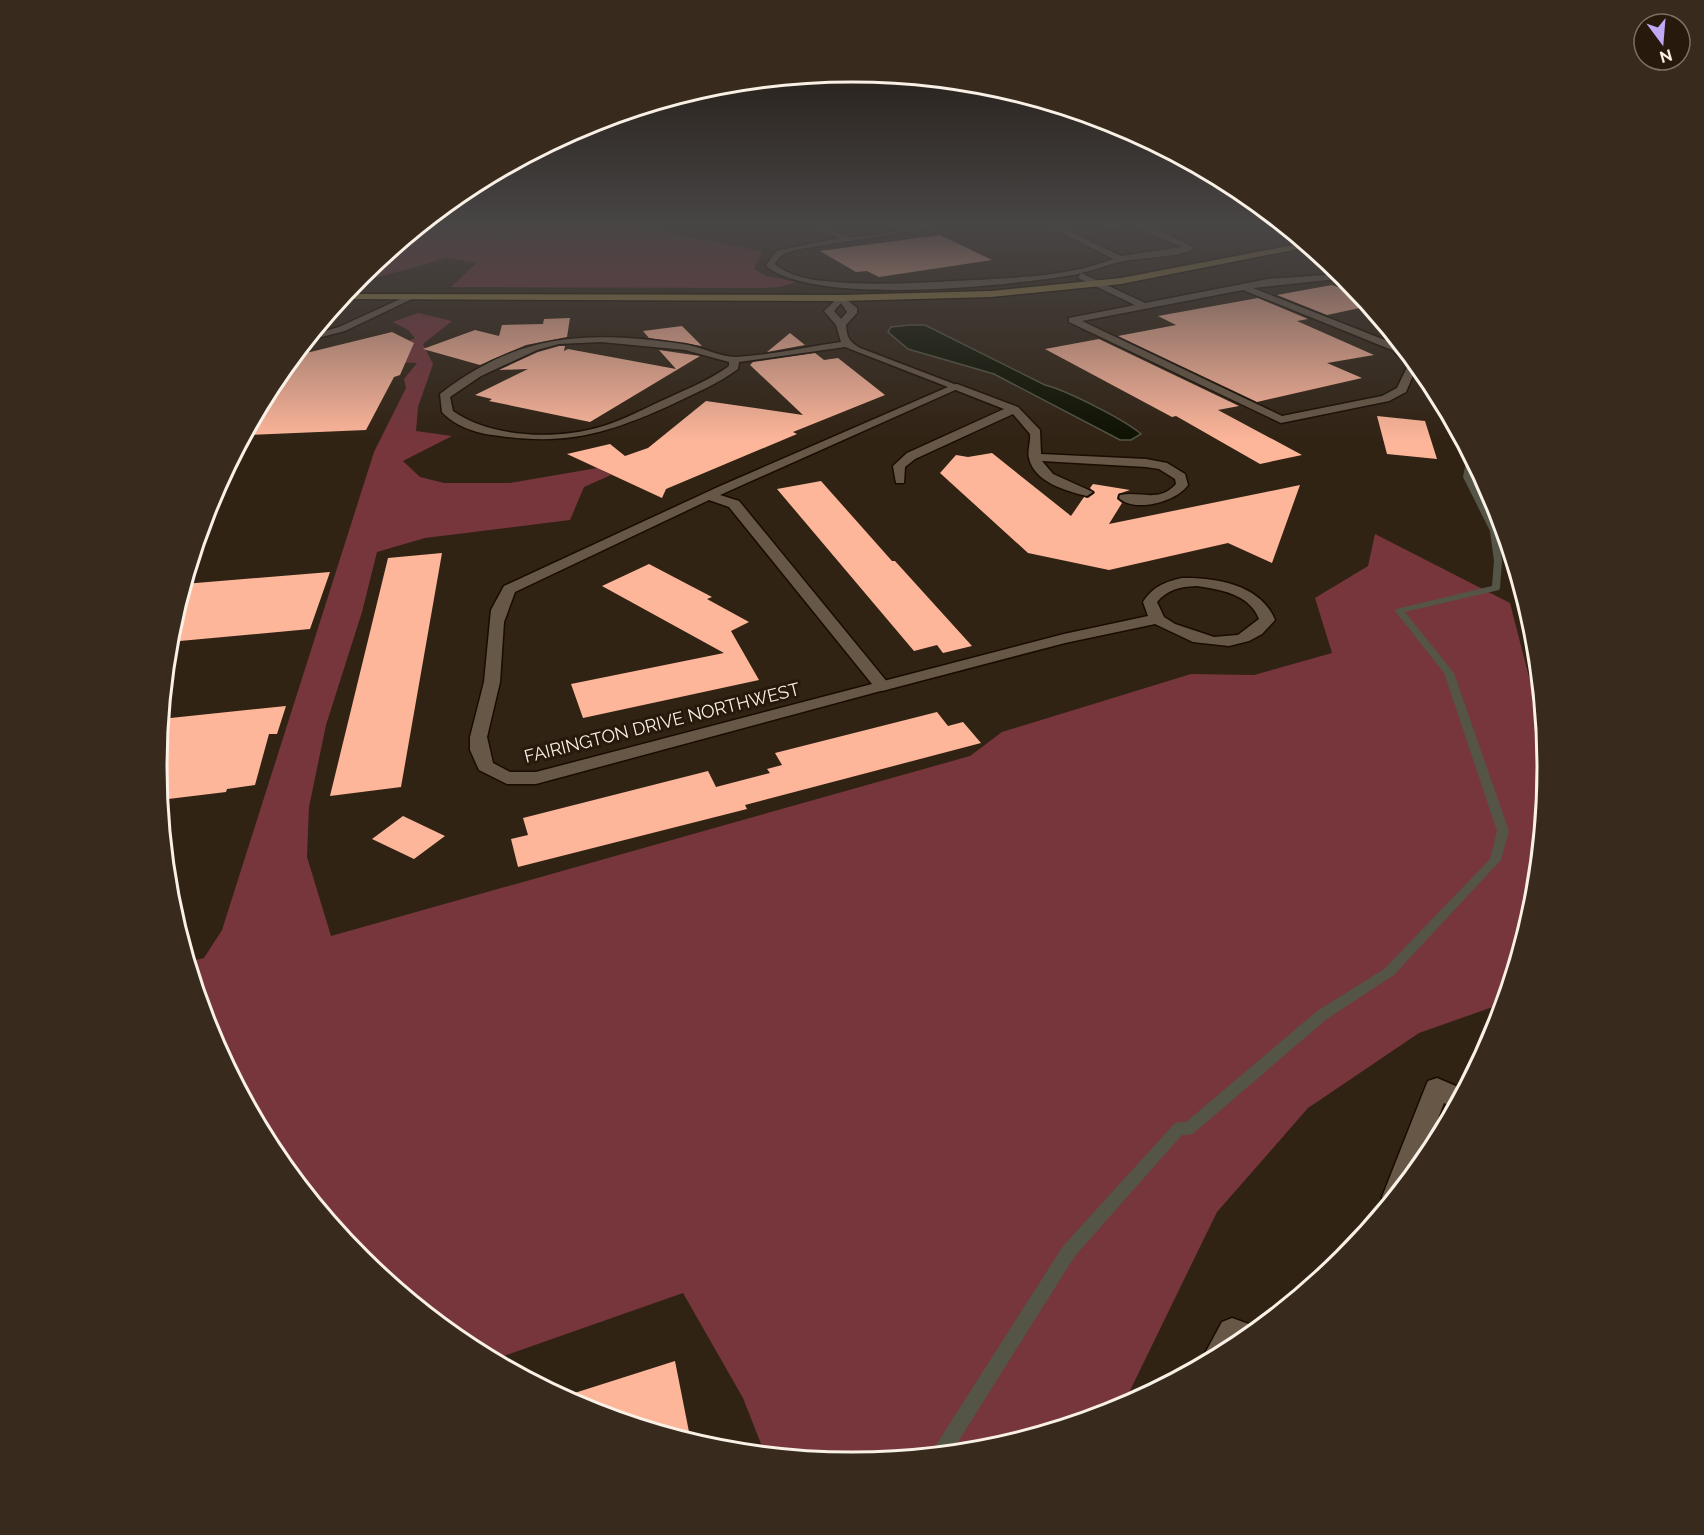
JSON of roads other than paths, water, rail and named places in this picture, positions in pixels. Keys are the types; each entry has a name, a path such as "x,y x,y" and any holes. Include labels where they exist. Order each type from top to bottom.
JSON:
{"main road":[{"path":"660,298 855,298"}],"street":[{"path":"322,335 400,310 411,298"},
{"path":"841,325 852,313 852,308 841,298 829,311 841,325 842,337 847,344 890,364 1014,410 1025,418 1036,434 1034,457 1043,472 1063,484 1087,492"},
{"path":"1126,298 1144,306"},
{"path":"1188,298 1072,320 1281,420 1385,399 1402,390 1410,371"},
{"path":"1270,298 1392,346"},
{"path":"734,360 734,367 723,375 614,426 592,433 558,435 487,431 465,424 448,412 444,396 464,381 525,352 543,344 565,340 601,339 660,344 703,351 734,360 847,344"},
{"name":"FAIRINGTON DRIVE NORTHWEST","path":"957,387 709,496 512,587 504,597 496,623 493,679 478,744 485,766 507,778 536,778 1064,639 1157,619"},
{"path":"900,480 899,466 911,456 1014,410"},
{"path":"1034,457 1146,463 1163,466 1181,477 1182,485 1176,494 1153,501 1125,498"},
{"path":"709,496 734,504 882,687"},
{"path":"1184,583 1213,583 1241,591 1261,605 1267,620 1258,634 1234,641 1203,640 1173,631 1157,619 1150,602 1161,589 1184,583"},
{"path":"1405,1172 1437,1088 1453,1095"},
{"path":"1227,1341 1232,1332 1238,1334"}],"waterway":[{"path":"945,1446 1069,1251 1179,1128 1189,1129 1322,1015 1389,972 1495,860 1503,831 1449,673 1399,611 1496,588 1498,561 1494,531 1467,477 1468,470"}]}
